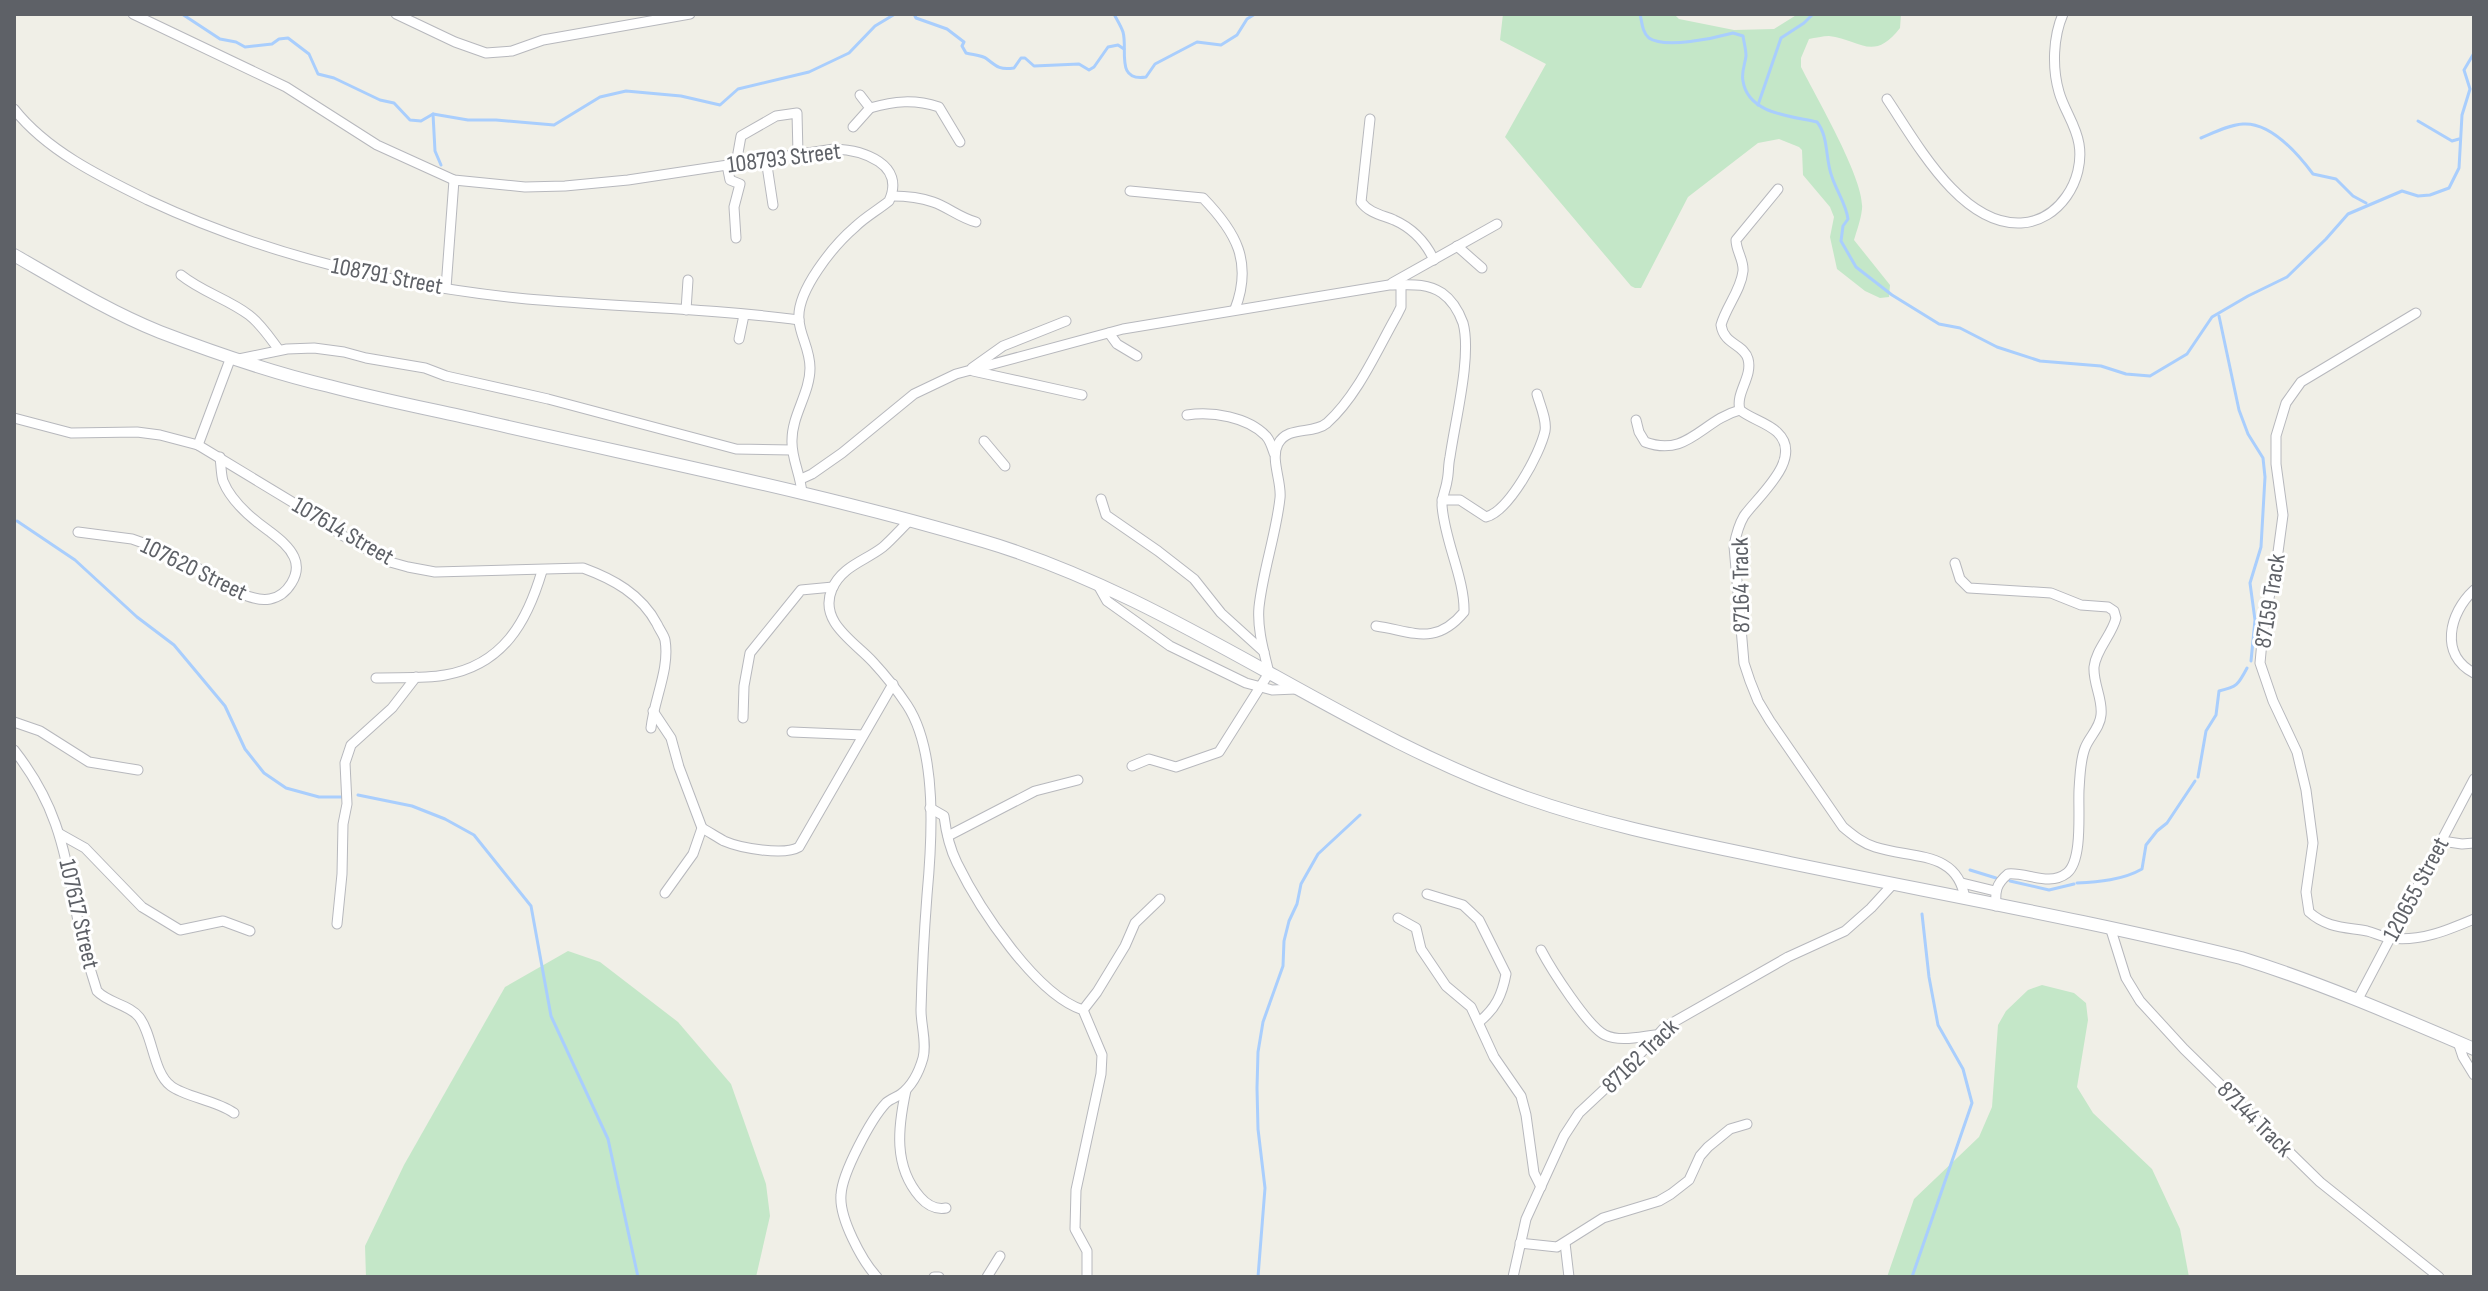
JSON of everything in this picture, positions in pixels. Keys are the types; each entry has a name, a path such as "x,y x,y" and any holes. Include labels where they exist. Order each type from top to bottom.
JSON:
{"main road":[{"path":"14,255 154,329 324,385 802,494 986,542 1047,563 1207,639 1391,739 1451,768 1526,798 1631,828 2241,958 2358,999 2474,1049"}],"street":[{"name":"108793 Street","path":"133,14 286,87 400,158 454,180 525,187 565,186 628,180 834,149 853,150 880,162 891,176 892,196"},
{"path":"396,14 486,53 512,51 543,40 690,14"},
{"path":"1887,99 1933,167 1954,191 1973,206 1995,221 2023,223 2042,219 2054,212 2063,201 2080,160 2074,125 2059,92 2055,38 2063,14"},
{"path":"860,95 870,108"},
{"path":"853,127 870,108 896,101 921,101 939,107 960,142"},
{"name":"108791 Street","path":"14,109 45,140 123,188 214,229 343,270 529,299 799,320"},
{"path":"736,238 734,207 740,184 730,180 741,136 776,116 797,113 798,154"},
{"path":"1370,119 1361,202 1364,207 1395,221 1421,239 1434,260"},
{"path":"766,159 773,205"},
{"path":"446,288 454,180"},
{"path":"1636,420 1645,442 1667,448 1678,446 1717,419 1740,410 1738,404 1748,370 1748,357 1728,340 1721,325 1743,272 1736,240 1778,189"},
{"path":"1130,191 1203,198 1211,206 1239,249 1244,279 1235,309"},
{"path":"802,494 792,450 793,428 810,375 809,354 799,320 807,288 836,247 892,196 907,196 935,203 976,222"},
{"path":"1389,285 1497,224"},
{"path":"1457,246 1482,268"},
{"path":"181,275 198,288 247,313 279,350"},
{"path":"686,310 688,280"},
{"path":"801,479 842,453 914,394 943,378 1109,333 1235,309 1389,285 1433,288 1452,302 1463,323 1465,357 1442,500 1444,523 1464,612 1450,625 1425,636 1376,626"},
{"path":"1132,766 1149,759 1182,766 1214,755 1225,744 1269,673 1259,608 1281,495 1276,449 1288,434 1327,423 1358,383 1397,315 1401,285"},
{"name":"87159 Track","path":"2390,938 2328,925 2309,912 2306,892 2313,843 2306,790 2297,752 2273,701 2260,663 2264,620 2283,515 2276,464 2276,436 2286,403 2306,378 2416,313"},
{"path":"739,339 744,315"},
{"path":"969,371 1003,346 1066,321"},
{"path":"1109,333 1117,344 1137,356"},
{"path":"198,445 235,358 279,350 314,348 425,368 446,376 548,399 736,449 792,450"},
{"path":"969,371 1082,395"},
{"path":"1442,500 1460,500 1486,517 1505,505 1539,449 1546,428 1537,394"},
{"name":"87164 Track","path":"1740,410 1779,433 1786,451 1777,475 1743,519 1734,546 1744,663 1758,701 1843,827 1854,837 1872,846 1929,858 1953,871 1962,883"},
{"path":"1187,415 1204,413 1248,423 1269,438 1276,460"},
{"name":"107614 Street","path":"14,418 71,433 137,432 198,445 390,562 435,572 583,568 618,584 646,607 665,638 662,678 651,728"},
{"path":"984,441 1005,466"},
{"name":"107620 Street","path":"78,532 132,539 174,554 251,597 267,600 280,596 294,578 297,563 294,556 232,496 223,480 220,457"},
{"path":"1101,499 1106,515 1194,579 1221,613 1264,652"},
{"path":"877,1277 869,1269 854,1239 845,1218 841,1194 868,1129 888,1101 914,1083 923,1057 922,940 929,878 930,808 927,759 910,709 893,684 840,630 829,606 833,587 848,568 882,547 909,521"},
{"path":"1955,563 1960,579 1969,588 2051,593 2081,605 2108,607 2114,611 2116,618 2094,665 2101,718 2086,745 2082,760 2075,862 2068,872 2057,878 2008,874 1995,891 1996,906"},
{"path":"376,678 445,675 468,669 493,656 510,640 533,602 542,571"},
{"path":"1098,585 1107,601 1161,641 1224,674 1272,690 1296,689"},
{"path":"743,718 744,686 750,653 801,590 833,587"},
{"path":"2474,590 2458,612 2451,637 2455,657 2474,673"},
{"path":"337,924 347,804 344,772 347,752 392,708 416,677"},
{"path":"653,711 671,738 702,828 726,842 787,852 795,850 803,841 893,684"},
{"path":"14,722 40,731 89,762 138,770"},
{"path":"792,732 863,735"},
{"name":"107617 Street","path":"14,750 33,775 60,834 80,933 97,991 139,1016 159,1068 170,1085 220,1104 234,1113"},
{"name":"120655 Street","path":"2358,999 2474,779"},
{"path":"948,836 1035,791 1078,780"},
{"path":"930,808 944,816 956,862 1025,967 1070,1006 1083,1010"},
{"path":"665,893 693,854 702,828"},
{"path":"60,834 85,848 142,907 180,930 223,921 250,931"},
{"path":"2442,841 2474,843"},
{"path":"1965,899 1962,883 1995,891"},
{"name":"87162 Track","path":"1513,1277 1526,1219 1571,1122 1626,1069 1655,1035 1696,1008 1788,957 1845,931 1893,884"},
{"path":"1427,894 1463,905 1473,913 1506,974 1500,999 1479,1022"},
{"path":"1083,1010 1125,946 1135,923 1160,899"},
{"path":"1398,918 1416,928 1421,949 1446,986 1467,1002 1494,1057 1521,1096 1534,1173 1541,1187"},
{"path":"2390,938 2442,933 2474,919"},
{"name":"87144 Track","path":"2111,930 2126,978 2140,1001 2184,1049 2320,1182 2439,1277"},
{"path":"1541,950 1553,973 1602,1034 1626,1039 1655,1035"},
{"path":"1083,1010 1103,1063 1076,1190 1075,1229 1087,1251 1087,1277"},
{"path":"2458,1042 2474,1075"},
{"path":"906,1090 898,1143 901,1164 925,1203 938,1210 946,1208"},
{"path":"1520,1243 1551,1248 1565,1243 1609,1215 1659,1201 1689,1180 1700,1156 1708,1147 1730,1129 1747,1124"},
{"path":"1565,1243 1569,1277"},
{"path":"987,1277 1000,1256"}],"green space":[{"path":"1503,14 1674,14 1679,19 1734,30 1774,29 1798,14 1901,14 1900,28 1882,44 1874,47 1829,36 1819,37 1809,39 1801,58 1801,67 1848,159 1861,196 1862,209 1854,240 1890,285 1889,297 1880,298 1865,291 1837,269 1830,237 1834,217 1830,207 1803,175 1802,150 1779,139 1758,143 1688,197 1641,288 1631,286 1505,137 1546,64 1500,40"},
{"path":"568,951 600,962 678,1022 731,1084 766,1184 770,1216 756,1277 366,1277 365,1246 404,1165 505,987"},
{"path":"2042,985 2074,993 2086,1003 2088,1020 2077,1087 2093,1113 2152,1169 2180,1229 2189,1277 1887,1277 1914,1199 1979,1137 1992,1107 1998,1025 2006,1011 2028,990"}],"waterway":[{"path":"182,14 220,39 245,47 272,44 288,38 309,54 318,74 394,103 410,120 421,121 433,114 468,120 554,125 600,97 626,91 681,96 720,105 738,89 809,72 849,53 875,26 895,14"},
{"path":"914,14 916,18 947,29 964,42 962,46 966,53 983,57 1002,68 1014,68 1021,58 1025,58 1034,66 1079,64 1089,70 1108,47 1118,45 1124,49"},
{"path":"1114,14 1123,32 1126,69 1136,77 1146,77 1155,64 1197,42 1221,45 1237,35 1247,19 1255,14"},
{"path":"1640,14 1645,33 1656,41 1690,42 1733,33 1743,36 1746,56 1743,78 1747,92 1753,100 1772,112 1817,122 1823,134 1832,177 1847,214 1841,241 1856,267 1892,295 1939,324 1960,328 1997,347 2040,361 2101,366 2126,374 2150,376 2187,354 2212,317 2287,277 2348,214 2402,191 2418,196 2449,188 2459,168 2462,115 2470,89 2464,70 2474,53"},
{"path":"1758,105 1781,38 1813,14"},
{"path":"433,114 435,151 441,165"},
{"path":"2418,121 2452,141 2459,139"},
{"path":"2201,138 2243,124 2264,128 2292,149 2313,174 2336,179 2353,196 2366,203"},
{"path":"2219,316 2239,410 2248,434 2263,458 2265,477 2261,547 2250,583 2255,620 2251,661"},
{"path":"17,521 75,560 137,617 174,645 225,706 245,749 264,773 286,788 319,797 343,797"},
{"path":"2198,777 2206,731 2216,715 2219,691 2236,684 2247,668"},
{"path":"2077,883 2119,878 2142,869 2146,845 2167,823 2195,781"},
{"path":"358,795 412,806 474,835 531,906 551,1016 608,1139 638,1277"},
{"path":"1258,1277 1265,1188 1257,1088 1263,1022 1283,966 1284,941 1301,884 1318,854 1360,815"},
{"path":"1970,870 1996,878"},
{"path":"2010,881 2049,890 2074,884"},
{"path":"1912,1277 1972,1103 1963,1069 1938,1025 1922,914"}]}
